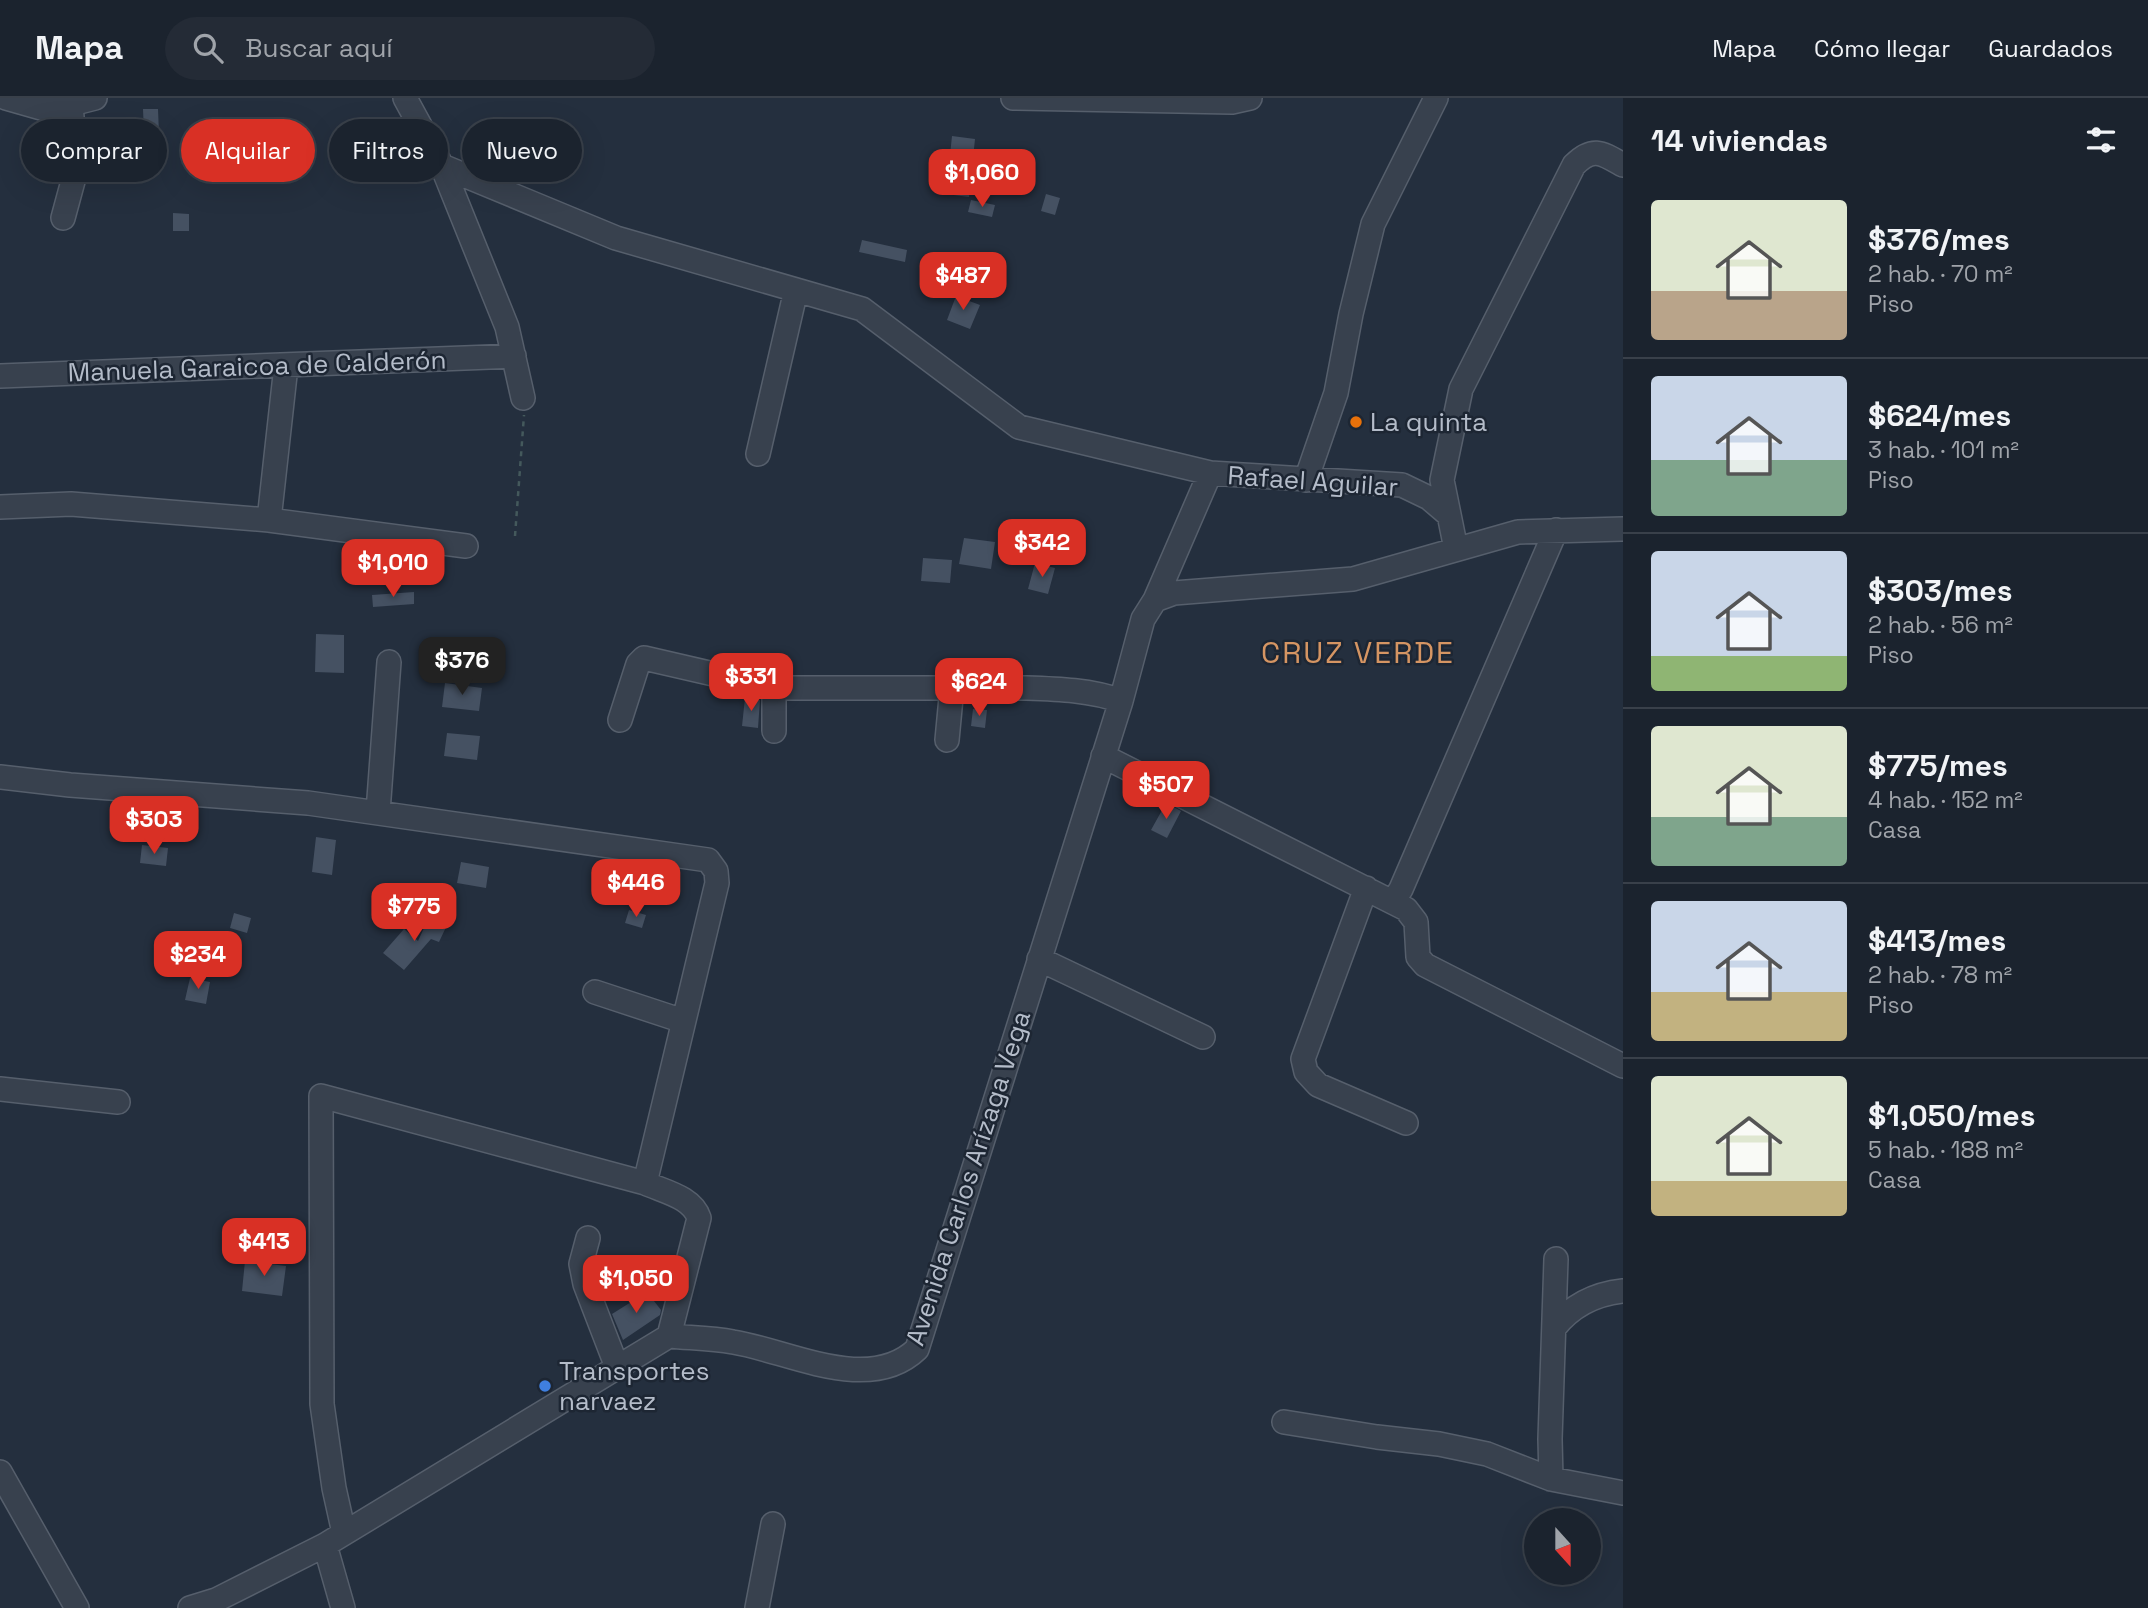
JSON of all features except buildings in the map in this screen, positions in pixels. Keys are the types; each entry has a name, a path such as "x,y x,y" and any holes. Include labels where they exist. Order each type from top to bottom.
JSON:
{"street":[{"path":"6,98 48,110 95,98"},
{"path":"405,98 416,119"},
{"path":"1013,98 1232,102 1250,98"},
{"path":"1306,480 1336,393 1351,314 1373,224 1436,98"},
{"path":"63,218 76,170 71,104"},
{"path":"1456,550 1441,480 1461,389 1574,165 1584,154 1596,152 1623,165"},
{"name":"Rafael Aguilar","path":"448,168 616,238 862,309 1019,427 1210,473 1402,485 1429,498 1449,515"},
{"path":"448,181 507,327 523,398"},
{"path":"758,454 796,290"},
{"name":"Manuela Garaicoa de Calderón","path":"0,376 514,356"},
{"path":"269,520 286,366"},
{"name":"Avenida Carlos Arízaga Vega","path":"669,1336 733,1342 836,1368 865,1370 894,1365 906,1360 917,1349 1121,701 1143,619 1155,600 1210,473"},
{"path":"0,507 72,505 269,520 466,546"},
{"path":"1155,600 1174,593 1353,579 1518,532 1623,529"},
{"path":"1393,902 1556,530"},
{"path":"620,720 638,664 644,658 774,688 952,687 1068,690 1109,696 1121,701"},
{"path":"377,812 390,662"},
{"path":"947,740 952,687"},
{"path":"774,688 774,731"},
{"path":"1103,756 1406,909 1416,922 1418,957 1426,965 1621,1061"},
{"path":"0,777 69,785 309,803 708,860 716,871 717,883 645,1183"},
{"path":"1366,888 1303,1059 1306,1072 1318,1085 1406,1124"},
{"path":"1040,959 1203,1037"},
{"path":"594,992 683,1021"},
{"path":"0,1089 118,1102"},
{"path":"190,1608 216,1600 335,1539 669,1336 699,1218 696,1208 689,1202 645,1183 321,1096 322,1404 334,1488 335,1539 343,1608"},
{"path":"588,1238 581,1264 585,1284 617,1367"},
{"path":"1551,1479 1556,1259"},
{"path":"1555,1328 1576,1306 1594,1296 1623,1291"},
{"path":"1284,1422 1439,1444 1487,1454 1551,1479 1623,1493"},
{"path":"0,1472 7,1493 77,1608"},
{"path":"757,1608 773,1524"}],"path":[{"path":"514,536 523,398"}],"place":[{"name":"La quinta","path":"1356,422"},
{"name":"Transportes narvaez","path":"545,1386"}],"district":[{"name":"CRUZ VERDE","path":"1358,652"}]}
